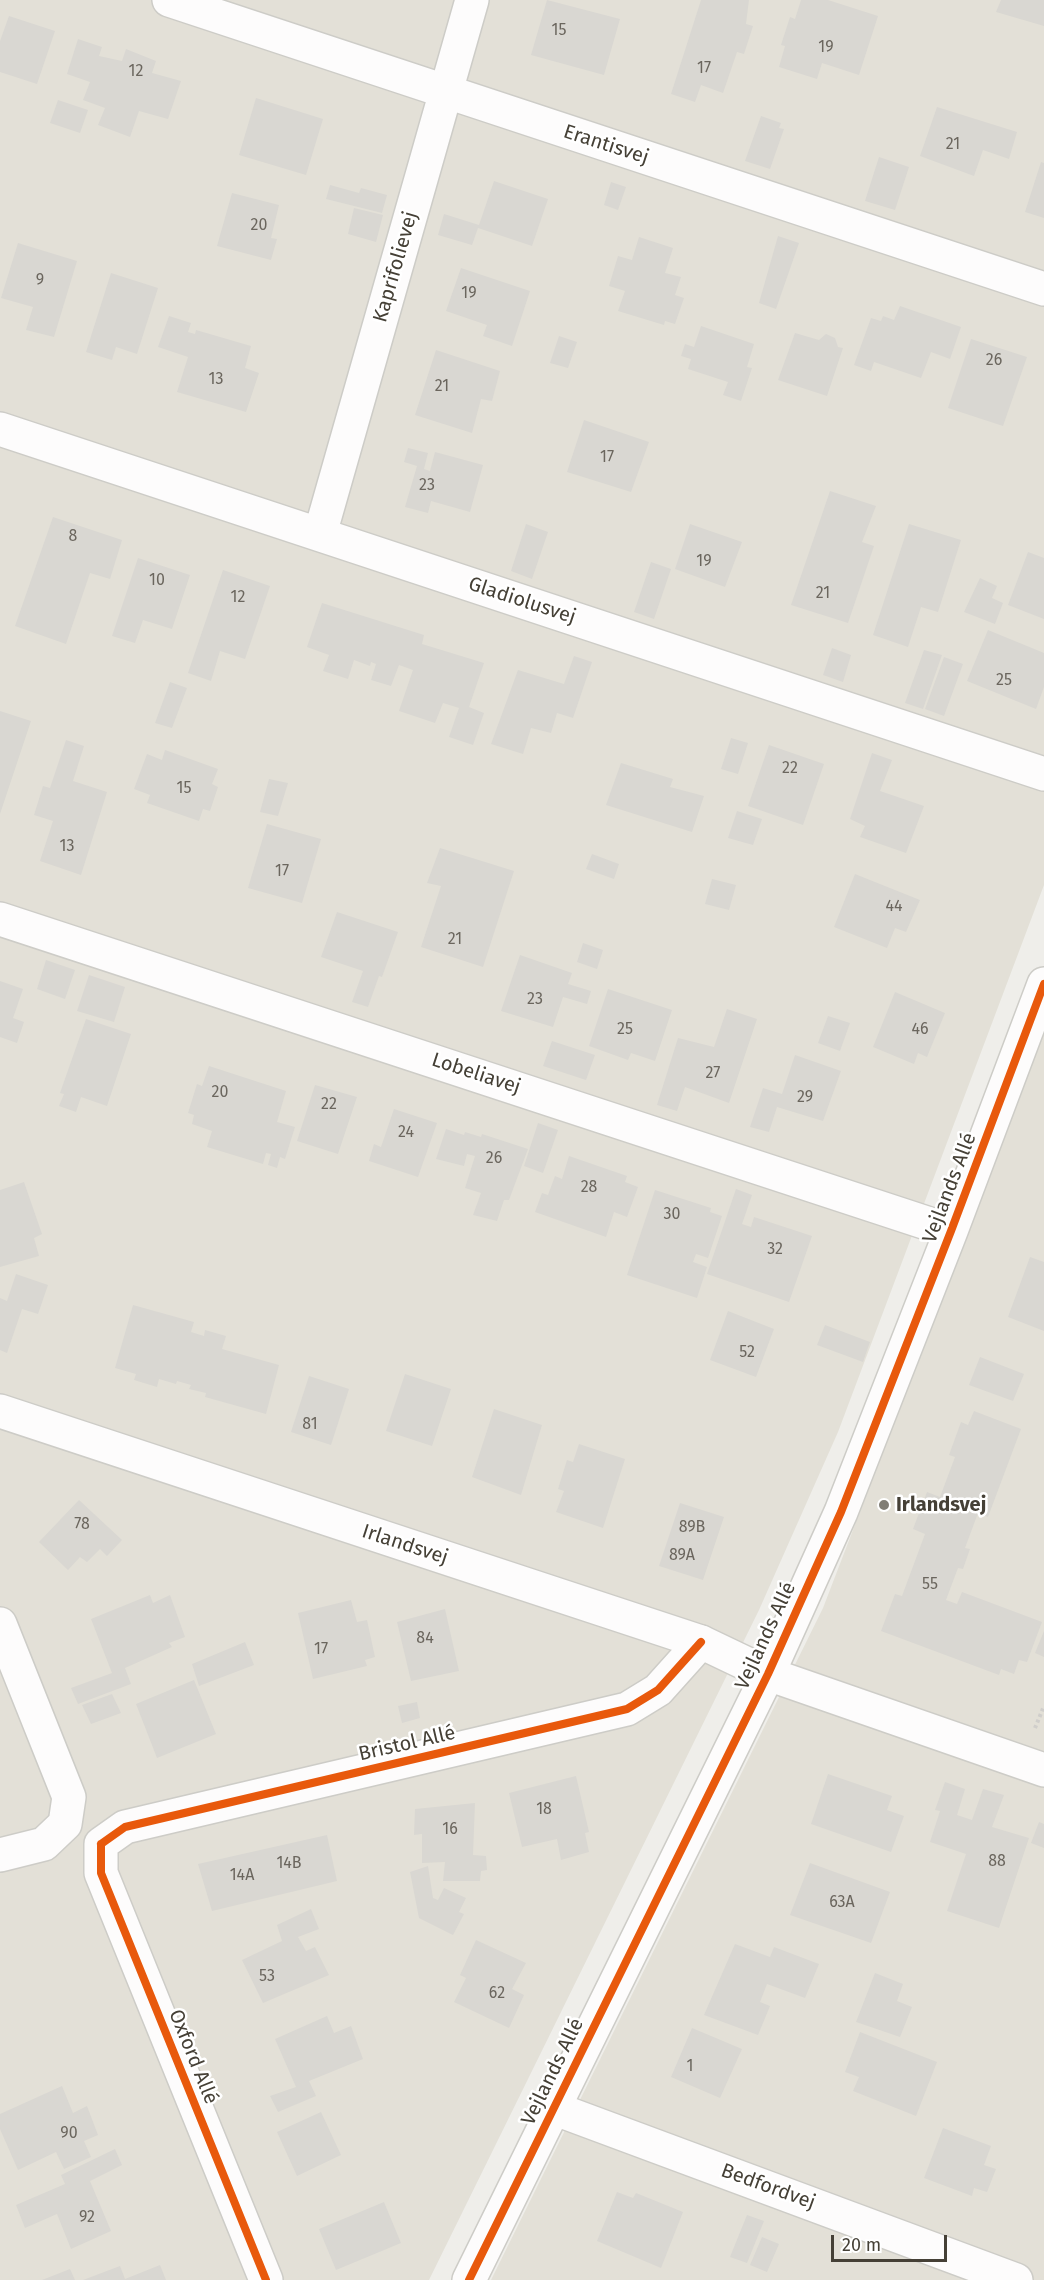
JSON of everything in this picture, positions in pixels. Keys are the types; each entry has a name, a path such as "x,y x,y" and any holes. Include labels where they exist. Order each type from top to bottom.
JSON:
{"street":[{"name":"Erantisvej","path":"169,0 1044,289"},
{"name":"Kaprifolievej","path":"320,534 472,0"},
{"name":"Gladiolusvej","path":"0,429 1044,774"},
{"name":"Lobeliavej","path":"0,918 951,1231"},
{"name":"Vejlands Allé","path":"469,2280 768,1674 841,1512 951,1231 1044,984"},
{"name":"Irlandsvej","path":"0,1411 701,1642 768,1674 1044,1770"},
{"path":"0,1624 69,1797 65,1824 44,1844 0,1855"},
{"name":"Bristol Allé","path":"101,1844 124,1827 627,1709 658,1690 701,1642"},
{"name":"Oxford Allé","path":"101,1844 101,1873 266,2280"},
{"name":"Bedfordvej","path":"553,2108 1016,2280"}],"shaded area":[{"path":"0,0 1044,0 1044,885 838,1432 759,1610 429,2280 0,2280"},
{"path":"1044,1033 1044,2280 491,2280 823,1608"}],"building":[{"path":"547,0 620,19 604,75 531,55"},
{"path":"701,0 749,0 746,24 753,26 744,54 737,52 723,93 701,85 695,102 671,94"},
{"path":"801,0 828,0 878,16 859,75 822,63 817,79 779,67 785,46 781,45 790,17 795,19"},
{"path":"1001,0 1044,0 1044,26 996,12"},
{"path":"9,16 55,31 37,84 0,72 0,41"},
{"path":"78,39 102,47 99,56 122,61 126,49 156,61 152,73 181,81 168,119 139,111 130,137 98,125 105,108 83,100 90,82 67,74"},
{"path":"256,98 323,119 306,175 239,155"},
{"path":"58,100 88,110 80,133 50,123"},
{"path":"937,107 1017,132 1009,159 983,150 974,176 920,156"},
{"path":"761,116 781,123 779,128 784,129 770,169 745,161"},
{"path":"879,157 909,167 895,210 865,201"},
{"path":"1041,162 1044,163 1044,218 1025,212"},
{"path":"494,181 548,199 532,246 478,228 472,245 438,235 444,214 479,225"},
{"path":"611,182 626,187 618,210 604,205"},
{"path":"330,185 359,193 361,188 387,195 382,213 326,199"},
{"path":"232,193 279,205 271,238 277,239 271,260 217,246"},
{"path":"354,208 383,215 376,242 348,234"},
{"path":"778,236 799,243 776,309 759,303"},
{"path":"639,237 673,248 665,273 681,277 675,295 684,298 675,324 665,321 664,325 618,311 625,291 609,286 618,256 632,260"},
{"path":"18,243 77,261 54,337 26,330 33,307 1,298"},
{"path":"461,268 530,291 512,346 483,336 487,325 446,311"},
{"path":"111,273 158,288 137,354 116,347 112,360 86,352"},
{"path":"900,306 961,327 950,359 931,352 921,378 874,362 871,371 854,365 871,318 881,321 883,316 894,320"},
{"path":"169,316 191,323 188,332 195,334 196,330 251,346 245,368 259,373 246,412 177,392 188,357 158,347"},
{"path":"701,326 754,344 747,367 752,368 741,401 723,395 728,382 688,369 691,359 681,356 685,344 694,347"},
{"path":"795,333 819,340 826,334 835,338 838,347 843,348 827,396 778,380"},
{"path":"559,336 577,342 568,368 550,363"},
{"path":"971,339 1027,357 1003,426 948,408"},
{"path":"436,350 500,371 492,401 481,399 472,433 415,415"},
{"path":"584,420 649,442 631,492 567,472"},
{"path":"408,448 428,453 424,469 430,471 435,452 483,465 470,512 431,501 428,513 405,507 417,466 404,462"},
{"path":"830,491 876,506 862,542 874,546 848,623 791,605"},
{"path":"53,517 122,540 110,579 90,573 66,644 15,626"},
{"path":"526,524 548,532 532,579 511,571"},
{"path":"690,524 742,542 725,587 675,569"},
{"path":"909,524 961,540 938,612 921,607 908,647 873,635"},
{"path":"1028,552 1044,558 1044,619 1008,605"},
{"path":"138,558 190,575 172,629 143,620 135,643 112,636"},
{"path":"651,562 671,569 654,619 634,612"},
{"path":"223,570 270,586 245,659 220,651 211,681 188,673"},
{"path":"980,578 997,586 992,598 1003,603 995,624 964,612"},
{"path":"322,603 424,635 422,644 484,663 469,707 484,713 473,745 449,737 459,708 443,703 435,723 399,711 413,670 399,665 391,686 371,680 376,664 371,662 370,666 354,660 348,679 323,671 329,655 307,647"},
{"path":"988,630 1044,653 1044,687 1036,709 967,681"},
{"path":"832,648 851,655 843,682 823,675"},
{"path":"924,650 942,655 923,709 905,703"},
{"path":"574,656 592,662 573,718 557,713 551,733 531,728 523,754 491,744 518,670 564,684"},
{"path":"944,657 963,664 944,716 925,709"},
{"path":"170,682 187,688 172,728 155,723"},
{"path":"0,711 31,721 0,814"},
{"path":"731,738 748,743 738,774 721,769"},
{"path":"66,740 84,746 73,781 107,792 81,875 40,861 53,821 34,815 43,786 50,788"},
{"path":"769,745 824,764 803,825 748,806"},
{"path":"165,750 218,769 212,784 218,787 210,811 203,809 199,821 147,803 150,795 134,789 147,754 162,760"},
{"path":"872,753 892,760 880,791 924,806 906,853 860,837 865,826 850,819"},
{"path":"621,763 673,779 670,787 704,796 692,832 606,805"},
{"path":"269,779 288,783 278,816 260,812"},
{"path":"737,811 762,819 753,845 728,838"},
{"path":"267,824 321,839 302,903 248,888"},
{"path":"440,848 514,871 483,967 421,947 441,886 427,883"},
{"path":"592,854 619,864 614,879 586,869"},
{"path":"855,874 920,900 906,932 895,928 887,948 834,927"},
{"path":"712,879 736,885 729,910 705,904"},
{"path":"337,912 398,932 382,977 379,976 368,1007 352,1002 363,971 321,957"},
{"path":"583,943 603,950 597,969 577,962"},
{"path":"520,955 572,973 568,984 591,991 587,1004 563,997 553,1027 501,1011"},
{"path":"46,960 75,970 65,999 37,989"},
{"path":"89,975 125,987 114,1022 77,1011"},
{"path":"0,981 23,989 13,1018 24,1022 17,1043 0,1037"},
{"path":"608,989 672,1010 655,1061 631,1053 628,1060 589,1046"},
{"path":"895,992 945,1013 927,1057 918,1053 914,1064 873,1047"},
{"path":"727,1009 757,1019 729,1103 685,1087 677,1111 657,1105 678,1038 714,1047"},
{"path":"828,1016 850,1023 840,1051 818,1043"},
{"path":"86,1019 131,1034 107,1106 81,1097 76,1112 59,1106 64,1094 60,1093"},
{"path":"552,1041 595,1055 586,1080 543,1066"},
{"path":"795,1055 841,1071 823,1121 777,1107 769,1132 750,1127 763,1088 782,1094"},
{"path":"209,1066 286,1091 277,1122 295,1127 285,1159 280,1157 277,1168 268,1165 271,1154 266,1153 263,1164 207,1147 212,1131 192,1124 194,1115 188,1113 197,1084 202,1086"},
{"path":"315,1085 357,1097 338,1154 297,1141"},
{"path":"394,1109 437,1123 418,1177 369,1161 374,1144 381,1147"},
{"path":"538,1123 558,1130 543,1173 524,1166"},
{"path":"446,1129 464,1135 465,1132 481,1137 482,1134 528,1149 509,1200 504,1200 497,1221 473,1215 481,1193 465,1188 475,1156 467,1154 464,1166 436,1159"},
{"path":"569,1156 627,1176 625,1182 638,1187 627,1217 614,1212 606,1237 535,1212 542,1193 548,1195 555,1176 562,1179"},
{"path":"24,1182 42,1234 34,1238 39,1256 0,1267 0,1190"},
{"path":"736,1189 752,1195 742,1224 751,1227 754,1217 812,1236 789,1302 707,1274"},
{"path":"655,1190 711,1208 710,1212 722,1216 708,1258 696,1254 693,1262 707,1267 697,1298 627,1275"},
{"path":"1030,1257 1044,1262 1044,1331 1008,1317"},
{"path":"16,1274 48,1285 38,1314 22,1309 7,1353 0,1350 0,1298 7,1301"},
{"path":"133,1305 194,1322 191,1332 204,1336 205,1330 226,1336 222,1349 279,1365 266,1414 205,1397 206,1393 189,1389 191,1385 177,1381 176,1384 159,1379 157,1387 134,1380 136,1374 115,1368"},
{"path":"728,1311 774,1329 756,1377 710,1360"},
{"path":"825,1325 870,1342 863,1362 817,1345"},
{"path":"980,1357 1024,1374 1013,1401 969,1385"},
{"path":"405,1374 451,1389 432,1446 386,1431"},
{"path":"309,1376 349,1389 331,1445 291,1432"},
{"path":"494,1409 542,1425 521,1495 472,1477"},
{"path":"974,1411 1021,1429 988,1517 978,1513 965,1548 970,1549 963,1569 958,1568 946,1600 957,1604 962,1592 1042,1622 1027,1662 1019,1660 1014,1674 1001,1669 999,1675 881,1631 895,1594 902,1596 925,1534 913,1529 927,1492 940,1497 955,1457 949,1455 961,1422 968,1425"},
{"path":"579,1444 625,1459 603,1528 556,1512 564,1491 558,1489 567,1460 573,1462"},
{"path":"79,1500 122,1540 107,1556 100,1549 87,1562 80,1557 68,1570 39,1542"},
{"path":"680,1503 724,1517 703,1580 659,1566"},
{"path":"150,1595 153,1603 170,1595 185,1637 169,1643 172,1647 125,1668 131,1684 78,1704 71,1688 112,1673 91,1619"},
{"path":"351,1600 357,1622 367,1620 375,1657 365,1660 367,1666 313,1679 298,1613"},
{"path":"445,1609 459,1671 411,1681 397,1622"},
{"path":"1044,1631 1044,1657 1035,1653"},
{"path":"245,1642 254,1665 199,1686 192,1664"},
{"path":"194,1680 216,1734 157,1758 136,1704"},
{"path":"112,1694 121,1713 91,1724 82,1705"},
{"path":"417,1702 420,1718 402,1723 398,1706"},
{"path":"828,1774 892,1796 887,1810 904,1816 891,1852 811,1824"},
{"path":"576,1776 589,1832 585,1833 589,1852 561,1860 557,1839 522,1847 509,1793"},
{"path":"945,1782 965,1789 957,1815 972,1820 983,1789 1004,1795 992,1827 1029,1838 999,1928 947,1911 966,1854 930,1842 940,1811 935,1810"},
{"path":"475,1803 473,1855 486,1856 487,1870 481,1871 480,1881 443,1881 445,1862 422,1863 422,1834 414,1835 415,1809"},
{"path":"1039,1822 1044,1824 1044,1848 1031,1843"},
{"path":"327,1835 337,1881 212,1911 198,1864"},
{"path":"810,1863 890,1892 871,1943 790,1915"},
{"path":"428,1866 433,1898 438,1900 444,1888 466,1898 459,1912 464,1914 453,1935 419,1918 410,1872"},
{"path":"311,1909 319,1929 298,1937 306,1951 315,1947 329,1975 263,2003 242,1960 282,1941 277,1925"},
{"path":"476,1940 526,1963 512,1989 524,1995 509,2028 454,2002 466,1978 460,1975"},
{"path":"735,1944 770,1957 774,1947 819,1964 805,1998 767,1984 760,2002 770,2006 758,2035 704,2015"},
{"path":"875,1973 903,1984 897,2001 912,2007 900,2037 856,2022"},
{"path":"327,2016 334,2033 351,2026 363,2059 309,2081 316,2096 278,2112 270,2096 296,2087 275,2039"},
{"path":"692,2028 742,2049 720,2098 671,2077"},
{"path":"860,2032 937,2062 916,2116 853,2091 859,2077 845,2072"},
{"path":"62,2086 73,2113 87,2106 98,2135 84,2141 91,2157 64,2169 56,2152 18,2170 0,2129 0,2114"},
{"path":"321,2112 341,2155 297,2176 277,2132"},
{"path":"943,2128 991,2146 984,2165 996,2169 987,2192 974,2188 972,2196 924,2178"},
{"path":"115,2149 122,2165 90,2181 111,2231 71,2249 57,2214 25,2228 16,2205 65,2184 61,2175"},
{"path":"617,2192 633,2198 636,2193 683,2212 661,2268 597,2241"},
{"path":"384,2202 401,2243 336,2270 319,2229"},
{"path":"747,2215 764,2221 747,2263 730,2257"},
{"path":"762,2237 779,2244 767,2272 750,2265"},
{"path":"160,2265 166,2280 83,2280 120,2266 125,2279"},
{"path":"70,2269 75,2280 42,2280"}],"cycle path":[{"path":"469,2280 768,1674 841,1512 951,1231 1044,984"},
{"path":"101,1844 125,1827 627,1709 658,1690 701,1642"},
{"path":"101,1844 101,1873 266,2280"}],"place":[{"name":"Irlandsvej","path":"884,1505"}]}
